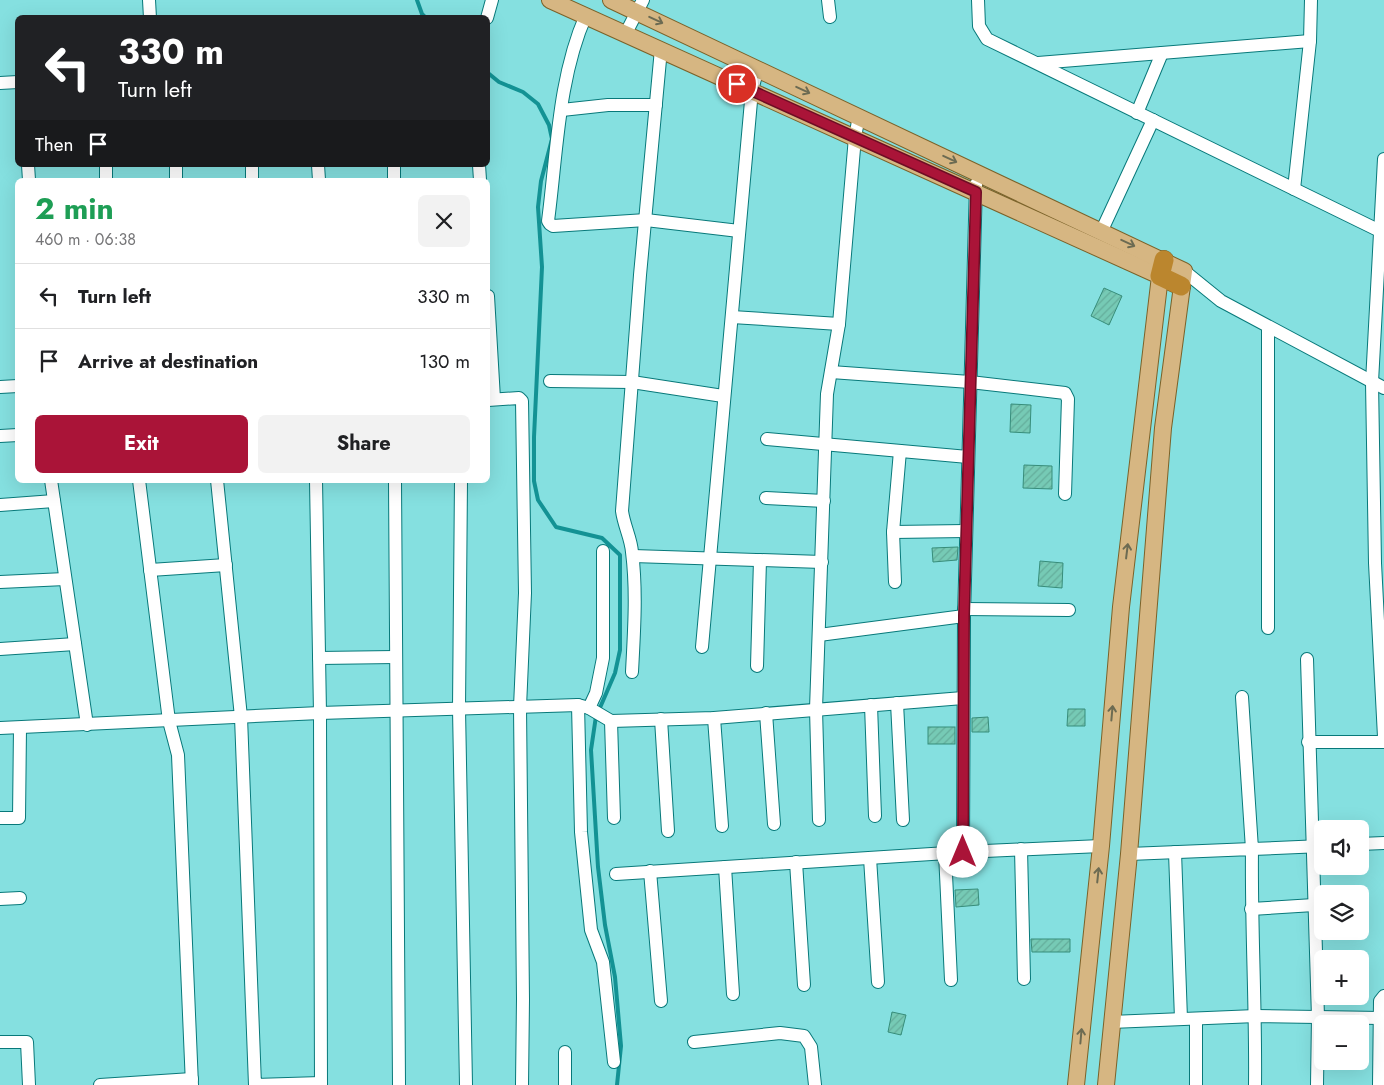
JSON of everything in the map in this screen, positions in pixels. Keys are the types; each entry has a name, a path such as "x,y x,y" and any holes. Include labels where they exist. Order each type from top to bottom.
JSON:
{"highway":[{"path":"1162,268 1183,279"}],"main road":[{"path":"550,0 976,192 1162,268"},
{"path":"611,0 640,6 758,68 1102,230 1162,268"},
{"path":"1076,1085 1101,846 1121,607 1162,268"},
{"path":"1106,1085 1129,854 1164,428 1183,279"}],"street":[{"path":"149,0 150,15"},
{"path":"488,15 492,0"},
{"path":"828,0 830,16"},
{"path":"978,0 981,32 987,39 1380,231"},
{"path":"1294,189 1310,41 1311,0"},
{"path":"626,33 640,6"},
{"path":"586,15 570,58 548,221 550,224 553,226 646,220 739,231"},
{"path":"1037,63 1310,41"},
{"path":"632,672 635,607 633,556 622,511 661,49"},
{"path":"1137,113 1162,53"},
{"path":"702,647 708,558 752,90 758,68"},
{"path":"0,83 15,82"},
{"path":"562,110 608,105 656,105"},
{"path":"819,820 816,709 827,444 827,394 839,324 855,137 859,116"},
{"path":"1102,230 1153,120"},
{"path":"1384,158 1372,382 1375,563 1384,737"},
{"path":"963,852 964,613 978,172"},
{"path":"1183,279 1268,327 1317,350 1384,388"},
{"path":"732,318 839,324"},
{"path":"1268,327 1268,628"},
{"path":"490,365 491,399 519,398 522,401 525,592 520,708 522,1085"},
{"path":"831,372 970,382 1065,393 1067,395 1065,494"},
{"path":"550,381 632,382 723,396"},
{"path":"0,387 15,386"},
{"path":"0,436 15,435"},
{"path":"767,439 968,457"},
{"path":"895,582 892,532 900,451"},
{"path":"51,483 87,725"},
{"path":"100,1085 192,1082 178,755 169,721 139,483"},
{"path":"217,483 241,717 255,1085 321,1084 320,713 316,483"},
{"path":"395,483 399,1085"},
{"path":"461,483 459,708 466,1085"},
{"path":"766,498 824,501"},
{"path":"0,505 54,501"},
{"path":"892,532 966,531"},
{"path":"603,552 603,658 596,693 581,832 590,930 603,962 614,1062"},
{"path":"633,556 822,562"},
{"path":"757,666 760,560"},
{"path":"150,570 226,564"},
{"path":"0,582 65,578"},
{"path":"819,635 964,613 1069,610"},
{"path":"0,649 75,644"},
{"path":"319,658 395,657"},
{"path":"1307,659 1308,742 1315,820"},
{"path":"1242,697 1252,849 1251,909 1256,1016 1255,1085"},
{"path":"0,728 459,708 520,708 595,712 661,719 714,718 963,698"},
{"path":"897,703 902,820"},
{"path":"870,705 875,816"},
{"path":"595,712 614,818"},
{"path":"766,713 774,824"},
{"path":"714,718 722,826"},
{"path":"661,719 668,831"},
{"path":"0,818 19,818 20,728"},
{"path":"1308,742 1384,742"},
{"path":"1369,844 1384,843"},
{"path":"616,874 945,853 1101,846"},
{"path":"1129,854 1314,846"},
{"path":"1021,849 1024,979"},
{"path":"1175,852 1181,1019"},
{"path":"945,853 951,980"},
{"path":"870,858 878,982"},
{"path":"796,862 804,985"},
{"path":"726,867 733,994"},
{"path":"650,872 661,1001"},
{"path":"0,898 20,898"},
{"path":"1251,909 1314,904"},
{"path":"1315,940 1318,1015"},
{"path":"1379,1085 1380,1000 1384,996"},
{"path":"1111,1022 1256,1016 1314,1018"},
{"path":"1369,1018 1380,1018"},
{"path":"1196,1019 1196,1085"},
{"path":"694,1042 780,1033 804,1036 810,1041 814,1085"},
{"path":"0,1042 27,1042 29,1085"},
{"path":"565,1052 565,1085"},
{"path":"1318,1070 1318,1085"}],"building":[{"path":"1104,288 1122,296 1109,325 1091,316"},
{"path":"1011,404 1031,405 1030,433 1010,432"},
{"path":"1024,465 1052,466 1052,489 1023,488"},
{"path":"958,547 957,560 933,562 932,548"},
{"path":"1040,561 1063,563 1062,588 1038,586"},
{"path":"1068,709 1085,709 1085,726 1067,726"},
{"path":"988,717 989,732 972,732 972,718"},
{"path":"928,727 955,727 955,744 928,744"},
{"path":"978,889 979,905 956,907 955,890"},
{"path":"1031,939 1070,939 1070,952 1032,952"},
{"path":"892,1012 906,1015 901,1035 888,1032"}],"waterway":[{"path":"417,0 423,15"},
{"path":"490,75 499,82 523,92 538,104 549,125 552,139 541,181 538,207 542,267 534,437 534,481 538,500 556,527 602,538 620,555 620,650 615,673 599,710"},
{"path":"596,716 591,750 598,867 605,925 615,977 621,1046 617,1085"}],"route":[{"path":"737,84 976,192 964,616 963,852"}]}
